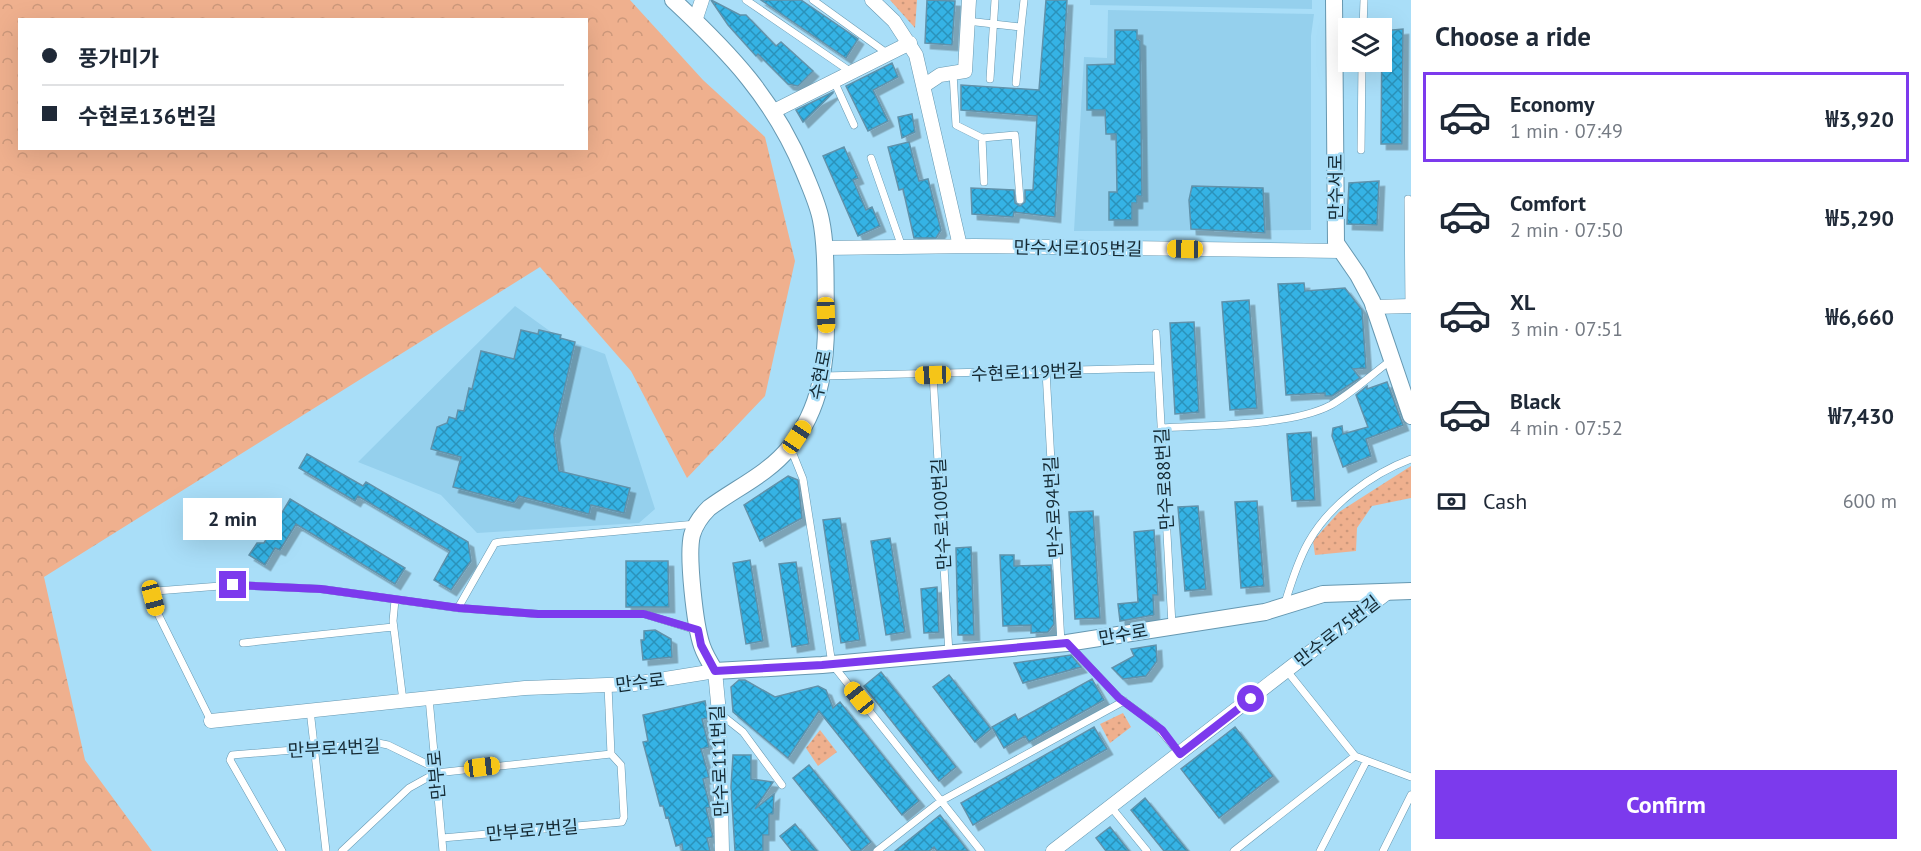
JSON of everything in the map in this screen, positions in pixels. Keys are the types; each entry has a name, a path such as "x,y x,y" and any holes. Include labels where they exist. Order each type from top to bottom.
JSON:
{"street":[{"name":"수현로","path":"673,0 739,65 774,111 810,188 821,219 824,248 827,338 823,376 812,411 790,447 760,474 709,508 696,524"},
{"path":"695,21 702,0"},
{"path":"872,0 894,21 910,43 925,85 960,246"},
{"path":"925,85 940,75 965,71 969,0"},
{"name":"만수서로","path":"1334,0 1335,233 1340,251 1362,280 1374,307 1411,416"},
{"path":"774,111 910,43"},
{"name":"만수서로105번길","path":"824,248 960,246 1340,251"},
{"path":"1374,307 1410,306"},
{"path":"696,524 691,537 690,555 698,630 701,645 715,671"},
{"name":"만수로","path":"211,721 525,688 608,686 715,671 832,664 1064,643 1265,612 1323,594 1411,591"},
{"name":"만수로75번길","path":"1053,851 1388,592"},
{"name":"만수로111번길","path":"715,671 719,713 722,851"}],"lane":[{"path":"746,0 851,72"},
{"path":"813,0 888,54"},
{"path":"990,79 995,0"},
{"path":"1016,83 1024,0"},
{"path":"1363,18 1364,0"},
{"path":"968,21 1021,27"},
{"path":"1361,150 1362,72"},
{"path":"953,73 956,125 982,138 1015,135 1020,200"},
{"path":"834,81 854,125"},
{"path":"982,138 984,182"},
{"path":"871,158 902,247"},
{"path":"1408,198 1410,306"},
{"name":"만수로88번길","path":"1156,333 1172,625"},
{"path":"1161,428 1279,419 1312,413 1330,405 1392,360"},
{"name":"수현로119번길","path":"823,376 1158,368"},
{"name":"만수로94번길","path":"1046,371 1064,643"},
{"name":"만수로100번길","path":"933,375 949,654"},
{"path":"790,447 804,478 832,664 981,851"},
{"path":"1284,606 1309,541 1343,500 1377,475 1411,459"},
{"path":"459,608 495,543 696,524"},
{"name":"만수로","path":"211,721 158,614 153,596 156,591 233,585 321,589 395,600"},
{"path":"403,701 393,627 395,600 538,614 644,614 698,630"},
{"path":"243,643 393,627"},
{"path":"1064,643 1124,701 1155,724 1180,754"},
{"name":"만수로75번길","path":"1287,671 1356,756 1366,762 1411,777"},
{"path":"342,851 409,788 435,770 611,754 608,686"},
{"name":"만부로","path":"429,698 443,851"},
{"path":"877,851 941,801 1124,701"},
{"path":"310,710 326,851"},
{"path":"719,713 743,732 782,784"},
{"name":"만부로4번길","path":"282,851 230,760 232,755 378,743 388,745 435,770"},
{"name":"만부로7번길","path":"442,838 622,822 624,818 621,765 611,754"},
{"path":"1234,851 1356,756"},
{"path":"1320,851 1366,762"},
{"path":"1383,851 1411,795"},
{"path":"1111,807 1147,851"}],"shaded area":[{"path":"1090,0 1312,0 1312,9 1090,5"},
{"path":"1108,10 1314,14 1311,36 1311,230 1074,231 1084,57 1107,58"},
{"path":"515,306 558,337 605,354 655,509 639,523 477,533 441,495 358,462"}],"green space":[{"path":"0,0 630,0 703,80 765,137 795,261 765,396 687,478 631,371 540,267 44,577 85,760 152,851 0,851"},
{"path":"890,0 917,0 915,28"},
{"path":"1411,466 1411,498 1372,506 1357,528 1356,551 1315,555 1313,541 1339,512"},
{"path":"1123,713 1131,727 1110,743 1100,724"},
{"path":"820,730 837,752 818,766 806,748"}],"building":[{"path":"711,0 740,15 746,15 776,46 781,42 813,71 798,86 788,84 758,54 756,56 728,25"},
{"path":"761,0 801,0 858,39 846,58"},
{"path":"927,0 955,1 952,45 925,43"},
{"path":"1046,0 1067,0 1055,217 1014,212 1013,217 972,214 971,188 1014,190 1015,203 1020,206 1025,202 1025,190 1033,190 1037,116 961,110 961,85 1039,90"},
{"path":"1403,29 1402,144 1381,144 1382,72 1392,72 1392,30"},
{"path":"1115,30 1137,30 1137,39 1140,41 1142,196 1137,196 1137,203 1132,203 1132,220 1109,220 1109,192 1117,192 1116,134 1106,134 1105,110 1087,110 1087,65 1115,64"},
{"path":"892,63 898,77 873,90 888,121 868,131 846,86"},
{"path":"833,93 803,122 796,110"},
{"path":"912,114 915,132 902,138 898,117"},
{"path":"909,142 919,181 928,179 941,230 936,238 914,238 903,189 899,190 888,147"},
{"path":"844,147 858,178 853,180 866,210 872,207 880,226 858,236 823,156"},
{"path":"1379,181 1377,225 1347,224 1349,183"},
{"path":"1192,186 1263,188 1265,233 1191,229 1189,200"},
{"path":"1304,283 1305,291 1345,288 1362,310 1366,368 1353,369 1360,378 1332,396 1325,396 1325,393 1286,395 1278,284"},
{"path":"1249,300 1257,408 1230,410 1222,302"},
{"path":"1194,322 1199,412 1175,414 1170,323"},
{"path":"521,330 538,334 539,330 561,335 560,338 575,342 554,435 559,471 630,488 624,513 591,505 589,514 519,496 514,503 453,487 461,457 431,449 437,427 447,423 449,417 456,419 458,410 464,411 481,351 514,359"},
{"path":"1387,382 1403,425 1366,439 1371,456 1343,467 1332,436 1333,428 1342,426 1343,434 1368,427 1356,395 1367,386 1367,389"},
{"path":"1311,432 1315,500 1292,501 1287,434"},
{"path":"307,454 363,486 366,482 468,542 471,561 451,590 434,580 450,551 358,496 355,501 299,468"},
{"path":"788,476 798,480 802,518 760,541 744,505"},
{"path":"290,499 405,568 395,584 296,524 280,550 275,548 265,565 249,555 257,543 264,543"},
{"path":"1257,501 1264,586 1241,588 1235,502"},
{"path":"1198,506 1206,589 1185,591 1178,507"},
{"path":"1093,511 1100,618 1075,619 1069,512"},
{"path":"840,518 860,640 841,643 823,520"},
{"path":"1154,530 1158,595 1153,595 1154,615 1120,621 1118,604 1138,602 1134,532"},
{"path":"890,538 905,632 886,635 871,541"},
{"path":"971,547 974,635 958,635 956,548"},
{"path":"1000,555 1014,555 1014,566 1051,565 1054,624 1048,632 1031,633 1031,625 1003,626"},
{"path":"750,560 763,641 746,644 733,563"},
{"path":"626,561 668,561 669,607 626,607"},
{"path":"796,562 809,644 792,647 779,564"},
{"path":"937,587 939,632 924,633 921,589"},
{"path":"655,630 671,639 672,657 643,660 641,640 644,640 644,631"},
{"path":"1156,645 1157,661 1146,676 1123,679 1112,668 1134,656 1131,649"},
{"path":"1071,655 1081,667 1023,683 1014,663"},
{"path":"881,672 956,767 939,781 864,686"},
{"path":"949,675 991,729 975,742 933,687"},
{"path":"1092,679 1104,700 1029,742 1025,736 1004,748 992,727 1015,714 1018,720"},
{"path":"739,680 745,680 775,697 818,686 826,690 833,708 840,702 919,801 902,815 819,711 788,758 733,712 731,687"},
{"path":"705,701 708,718 702,719 709,747 701,749 709,777 703,779 710,807 706,808 713,837 707,838 710,851 683,851 682,844 676,846 668,817 666,818 663,806 660,806 643,742 648,741 643,715"},
{"path":"1094,727 1107,749 973,825 961,803"},
{"path":"1235,727 1273,776 1219,818 1181,769"},
{"path":"733,755 751,755 751,779 773,782 755,809 774,794 773,814 769,814 769,835 763,835 763,851 735,851 731,787"},
{"path":"809,765 871,842 860,851 852,851 793,778"},
{"path":"1145,798 1188,851 1164,851 1131,810"},
{"path":"940,815 968,851 937,851 934,847 929,851 895,851"},
{"path":"795,824 817,851 792,851 780,836"},
{"path":"1110,827 1129,851 1106,851 1096,838"}],"route":[{"path":"233,585 321,589 459,608 538,614 644,614 698,630 701,645 715,671 799,664 822,665 1067,643 1119,698 1162,730 1180,754 1251,699"}]}
